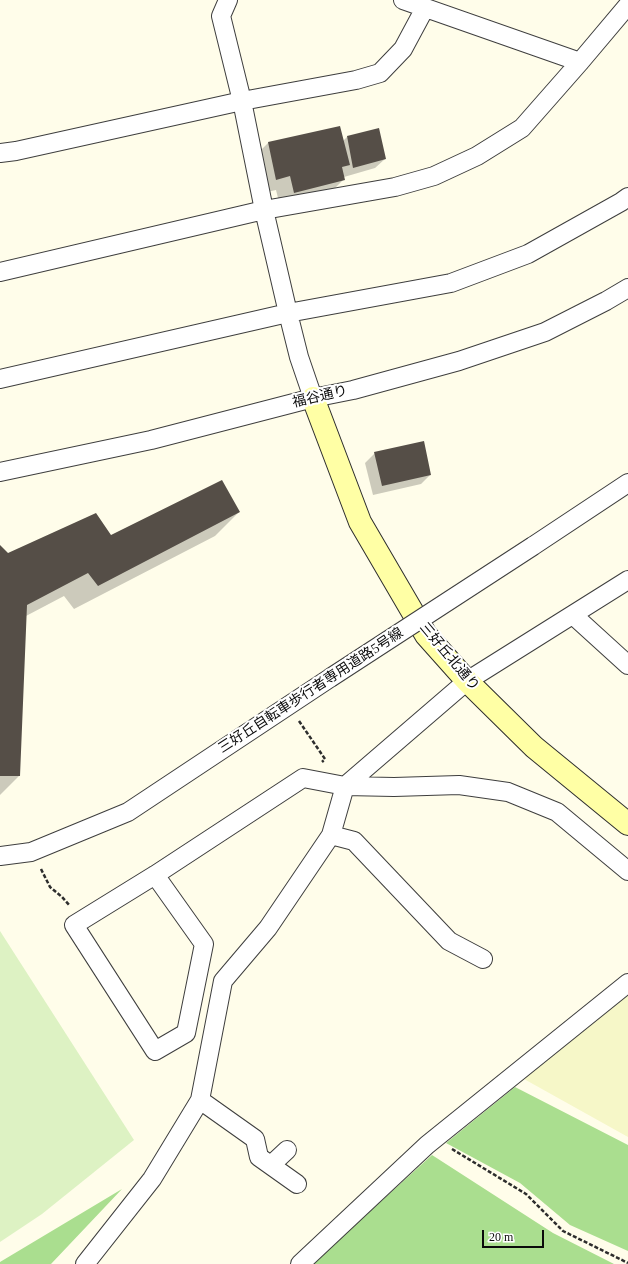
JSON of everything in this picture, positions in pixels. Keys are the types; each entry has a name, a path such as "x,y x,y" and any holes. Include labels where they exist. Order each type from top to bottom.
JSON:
{"street":[{"path":"228,0 221,16 242,101 264,210 288,313 299,356 313,398"},
{"path":"403,0 580,62"},
{"path":"0,272 264,210 395,187 434,176 477,156 522,128 628,5"},
{"path":"0,153 16,151 242,101 356,80 380,73 403,49 425,8"},
{"path":"0,378 288,313 451,283 528,254 628,197"},
{"name":"福谷通り","path":"0,472 151,440 313,398 353,390 458,360 546,332 628,288"},
{"name":"三好丘北通り","path":"313,398 360,522 426,635 467,681 534,747 628,824"},
{"name":"三好丘自転車歩行者専用道路5号線","path":"0,856 31,852 128,812 628,483"},
{"path":"88,1263 152,1179 200,1100 223,981 268,928 331,835 344,786 467,681 628,580"},
{"path":"573,615 628,665"},
{"path":"155,875 204,944 186,1033 155,1051 74,925 155,875 303,778 344,786 394,787 459,785 508,792 557,812 628,871"},
{"path":"331,835 354,841 449,941 483,959"},
{"path":"300,1264 427,1145 628,983"},
{"path":"200,1100 255,1139 259,1157 297,1184"},
{"path":"271,1165 287,1150"}],"path":[{"path":"303,778 325,759 309,737"},
{"path":"31,852 50,887 62,897 81,920"},
{"path":"427,1145 452,1150 526,1194 563,1231 628,1263"}],"green space":[{"path":"0,931 134,1140 42,1214 0,1242"},
{"path":"628,995 628,1137 524,1079"},
{"path":"515,1087 628,1145 628,1251 570,1225 520,1183 446,1143"},
{"path":"432,1155 553,1233 614,1264 312,1264"},
{"path":"122,1189 51,1264 0,1264 0,1262"}],"building":[{"path":"340,126 350,165 342,167 345,180 294,193 290,176 276,180 268,142"},
{"path":"379,128 386,159 353,168 347,136"},
{"path":"424,441 431,475 382,486 374,452"},
{"path":"222,480 240,512 98,586 88,573 27,605 20,776 0,776 0,545 8,553 96,513 111,535"}]}
